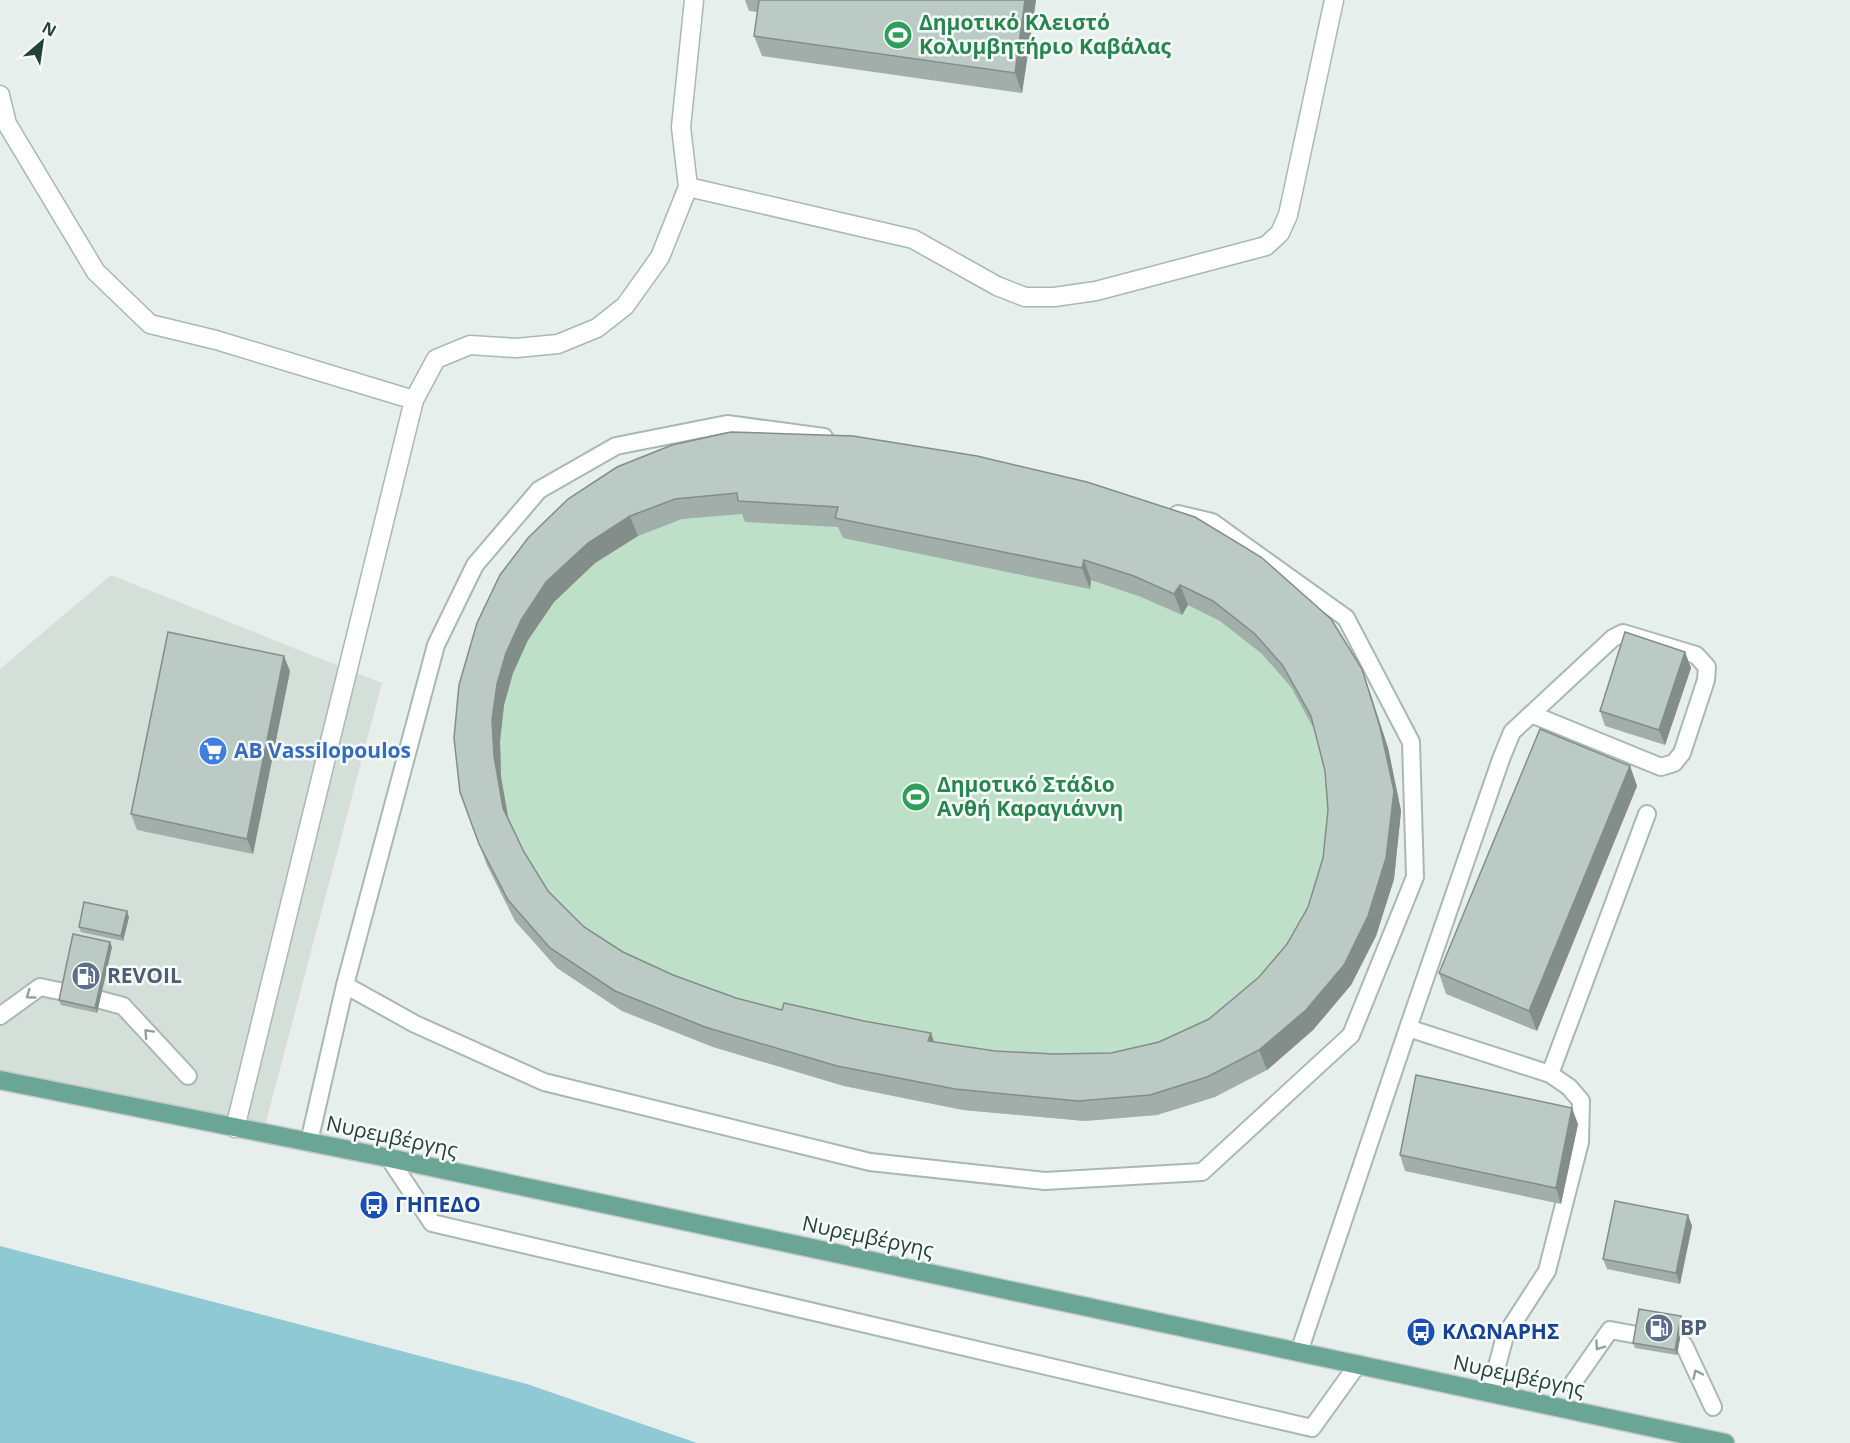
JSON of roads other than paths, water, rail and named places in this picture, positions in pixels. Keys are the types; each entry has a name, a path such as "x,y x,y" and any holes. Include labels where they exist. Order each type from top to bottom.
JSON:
{"main road":[{"name":"Νυρεμβέργης","path":"0,1080 389,1158 1725,1443"}],"street":[{"path":"235,1128 414,400 436,359 444,355 470,345 516,348 558,344 597,328 625,306 660,256 688,187 681,127 694,0"},
{"path":"688,187 912,239 997,286 1025,297 1054,297 1096,291 1266,246 1280,233 1288,215 1334,0"},
{"path":"0,95 7,124 96,272 150,324 216,340 414,400"}],"lane":[{"path":"309,1142 345,985 436,645 475,565 539,490 616,446 727,424 838,439"},
{"path":"345,985 415,1024 544,1082 870,1162 1045,1181 1202,1172 1351,1035 1415,877 1411,742 1346,618 1212,522 1167,512"},
{"path":"1299,1352 1408,1028 1512,732 1531,714 1613,638 1623,633 1696,655 1707,667 1706,680 1682,753 1674,763 1662,767 1531,714"},
{"path":"1550,1074 1647,814"},
{"path":"0,1016 40,987 64,992"},
{"path":"101,1000 123,1006 188,1076"},
{"path":"1408,1028 1550,1074 1569,1087 1581,1101 1580,1142 1547,1271 1505,1336 1490,1392"},
{"path":"389,1158 432,1223 1312,1428 1358,1364"},
{"path":"1573,1383 1610,1330 1637,1335"},
{"path":"1679,1343 1684,1345 1713,1407"}],"water":[{"path":"0,1246 527,1384 697,1443 0,1443"}],"place":[{"name":"Δημοτικό Κλειστό Κολυμβητήριο Καβάλας","path":"898,35"},
{"name":"AB Vassilopoulos","path":"213,751"},
{"name":"Δημοτικό Στάδιο Ανθή Καραγιάννη","path":"916,797"},
{"name":"REVOIL","path":"86,976"},
{"name":"ΓΗΠΕΔΟ","path":"374,1205"},
{"name":"BP","path":"1659,1328"},
{"name":"ΚΛΩΝΑΡΗΣ","path":"1421,1332"}]}
